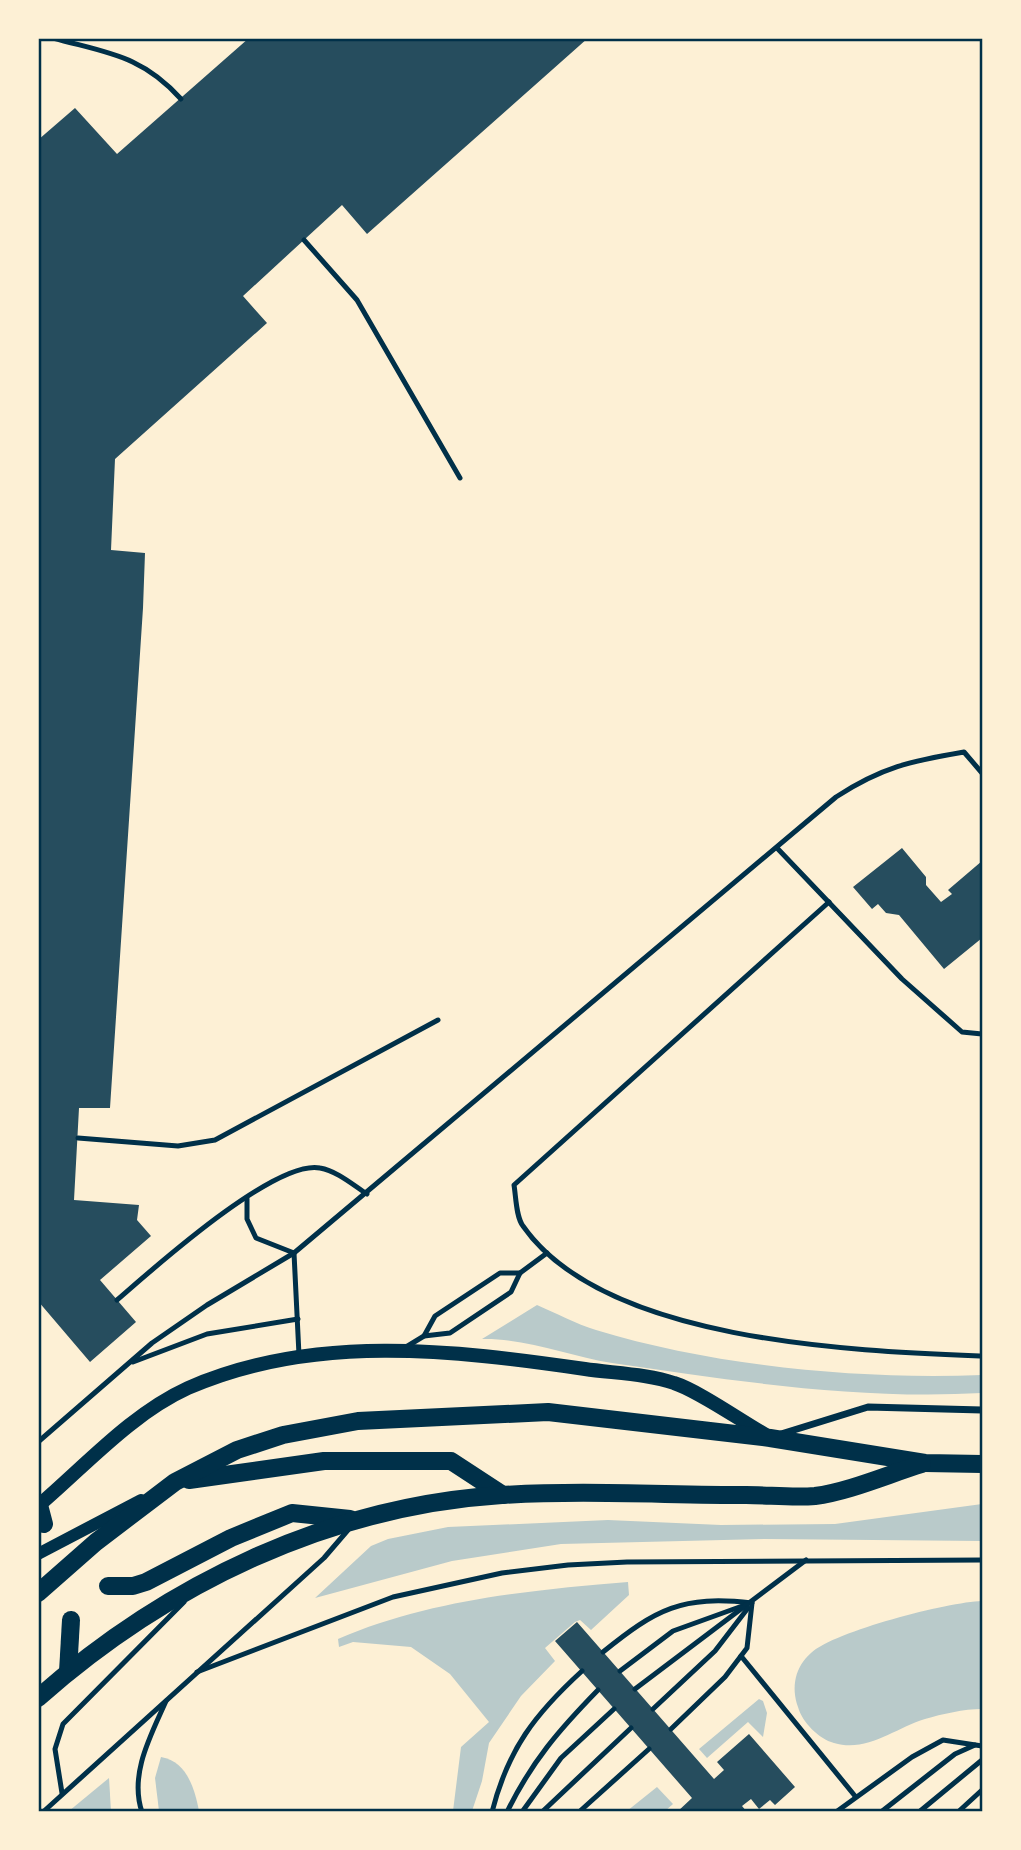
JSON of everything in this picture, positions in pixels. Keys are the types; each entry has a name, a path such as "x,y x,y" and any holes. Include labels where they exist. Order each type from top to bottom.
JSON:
{"main road":[{"path":"41,1512 123,1432 168,1399 215,1378 299,1358 354,1351 401,1350 485,1356 674,1382 771,1438"},
{"path":"38,1593 96,1542 176,1482 237,1450 284,1435 358,1421 548,1412 771,1438 925,1463 982,1464"},
{"path":"176,1482 324,1461 451,1461 503,1495"},
{"path":"38,1698 127,1628 200,1584 269,1552 357,1520 404,1508 503,1495 816,1496 925,1463"},
{"path":"108,1586 133,1586 146,1582 232,1538 292,1513 357,1520"},
{"path":"68,1672 71,1620"}],"street":[{"path":"771,1438 868,1406 982,1410"},
{"path":"38,1554 176,1482"}],"lane":[{"path":"53,38 131,60 148,68 181,99"},
{"path":"304,240 357,300 460,478"},
{"path":"38,1442 127,1365 207,1305 294,1253 367,1194 836,797 866,778 903,763 964,752 982,773"},
{"path":"777,848 902,979 962,1032 982,1034"},
{"path":"829,902 514,1185 521,1224 556,1264 610,1295 680,1320 780,1341 982,1356"},
{"path":"78,1138 178,1146 215,1140 438,1020"},
{"path":"117,1300 177,1248 293,1170 320,1168 367,1194"},
{"path":"247,1199 247,1219 256,1238 294,1253"},
{"path":"294,1253 299,1358"},
{"path":"401,1350 424,1336 450,1333 511,1292 520,1273 547,1253"},
{"path":"424,1336 435,1316 500,1273 520,1273"},
{"path":"127,1365 206,1334 299,1319"},
{"path":"43,1811 324,1558 357,1520"},
{"path":"197,1672 393,1597 502,1573 568,1565 807,1559 982,1560"},
{"path":"635,1689 807,1559"},
{"path":"62,1793 55,1749 63,1724 168,1622 200,1584"},
{"path":"603,1652 648,1618 688,1602 712,1599 752,1603"},
{"path":"671,1729 725,1678 747,1648 752,1603"},
{"path":"620,1671 673,1631 752,1603"},
{"path":"653,1709 715,1651 752,1603"},
{"path":"741,1656 855,1796"},
{"path":"492,1811 500,1780 523,1735 547,1704 582,1671"},
{"path":"507,1811 536,1757 554,1734 598,1690"},
{"path":"142,1811 138,1793 139,1775 145,1751 167,1698"},
{"path":"522,1811 561,1758 614,1709"},
{"path":"542,1811 631,1728"},
{"path":"836,1811 912,1757 943,1740 982,1746"},
{"path":"881,1811 955,1754 975,1745"},
{"path":"579,1811 649,1749"},
{"path":"919,1811 982,1759"},
{"path":"957,1811 982,1790"}],"shaded area":[{"path":"537,1305 596,1330 689,1353 738,1361 787,1368 886,1375 982,1375 982,1393 889,1394 797,1387 612,1363 531,1344 482,1339"},
{"path":"982,1504 982,1541 764,1539 561,1544 452,1561 315,1598 371,1546 388,1539 448,1527 608,1520 721,1525 835,1524"},
{"path":"628,1582 629,1595 591,1630 580,1620 545,1648 555,1661 521,1696 489,1743 482,1781 472,1811 453,1811 461,1747 489,1722 450,1674 411,1647 353,1642 339,1647 338,1639 372,1626 444,1606 517,1593"},
{"path":"982,1601 982,1709 925,1719 858,1745 828,1741 807,1724 796,1700 795,1685 801,1665 811,1653 843,1636 893,1619 944,1606"},
{"path":"759,1699 763,1701 767,1713 763,1737 748,1722 707,1758 699,1749"},
{"path":"161,1757 177,1764 183,1770 192,1786 199,1811 159,1811 155,1778"},
{"path":"109,1778 111,1811 69,1811"},
{"path":"657,1787 673,1804 665,1811 627,1811"}],"building":[{"path":"249,38 588,38 367,234 342,205 243,296 267,323 115,459 111,550 145,553 143,608 110,1108 79,1108 74,1200 139,1205 137,1220 151,1236 100,1280 136,1322 90,1362 38,1301 38,140 75,108 117,154"},
{"path":"902,848 926,877 926,885 941,902 952,894 948,890 982,861 982,938 944,969 899,915 886,913 878,904 872,909 853,887"},
{"path":"577,1622 714,1779 724,1770 717,1762 749,1734 795,1787 775,1805 770,1800 759,1809 751,1799 742,1806 747,1812 677,1812 692,1798 555,1641"}]}
